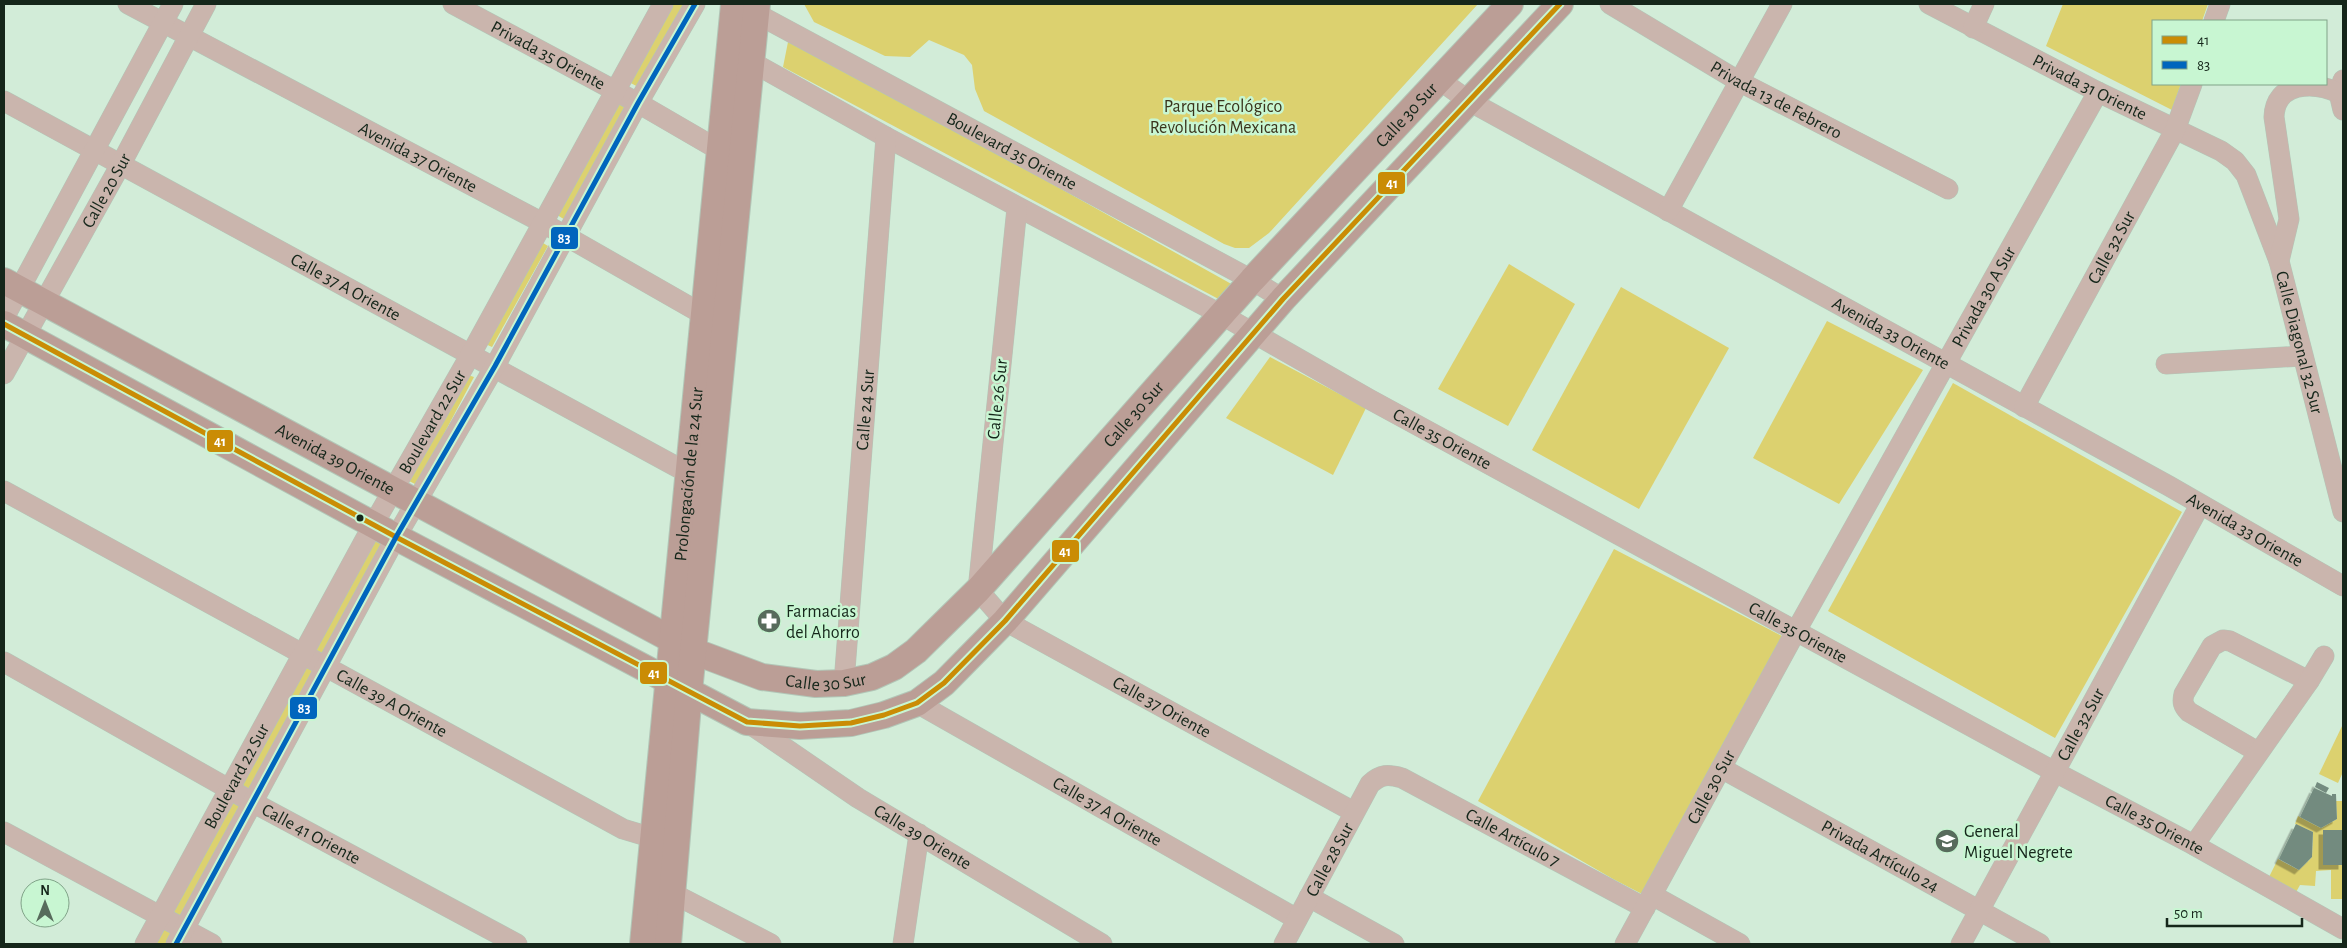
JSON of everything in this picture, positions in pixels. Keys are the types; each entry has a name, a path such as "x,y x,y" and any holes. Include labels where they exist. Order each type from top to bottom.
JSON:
{"main road":[{"name":"Calle 30 Sur","path":"682,646 762,677 788,682 844,683 872,677 894,667 916,651 978,590 1252,280 1441,81 1510,4"},
{"name":"Calle 30 Sur","path":"679,687 748,722 825,726 884,715 917,703 944,682 1005,621 1128,476 1283,299 1560,4"},
{"name":"Prolongación de la 24 Sur","path":"668,944 672,894 682,646 747,6"},
{"name":"Prolongación de la 24 Sur","path":"682,646 688,473 704,315 731,157"},
{"name":"Avenida 39 Oriente","path":"11,285 682,646"},
{"path":"4,324 385,531 679,687"},
{"name":"Prolongación de la 24 Sur","path":"644,944 653,838 679,687"}],"street":[{"name":"Avenida 37 Oriente","path":"128,4 544,223 704,315"},
{"name":"Calle 20 Sur","path":"4,318 11,285 95,150 173,4"},
{"name":"Calle 20 Sur","path":"4,374 27,337 206,4"},
{"name":"Privada 35 Oriente","path":"453,4 638,103 731,157"},
{"name":"Boulevard 22 Sur","path":"180,937 326,668 385,531 393,490 544,223 663,4"},
{"name":"Boulevard 22 Sur","path":"145,944 303,655 385,531 416,503 495,366 638,103 695,4"},
{"name":"Privada 13 de Febrero","path":"1610,4 1740,82 1948,189"},
{"path":"1668,211 1782,4"},
{"name":"Privada 31 Oriente","path":"1928,4 2098,92 2220,151 2235,161 2246,175"},
{"path":"1973,28 1984,4"},
{"path":"2214,20 2220,4"},
{"name":"Boulevard 35 Oriente","path":"747,6 1252,280 1283,299"},
{"path":"741,56 1017,208 1222,315 1254,334"},
{"name":"Avenida 33 Oriente","path":"1441,81 1469,101 2024,408 2169,486 2343,586"},
{"name":"Calle 32 Sur","path":"2024,408 2175,130 2192,85"},
{"path":"2279,261 2288,219 2274,105 2279,97 2287,91 2299,88 2320,87 2342,94"},
{"name":"Privada 30 A Sur","path":"1796,631 2098,92"},
{"name":"Calle 37 A Oriente","path":"4,101 495,366 688,473"},
{"name":"Calle 24 Sur","path":"844,683 886,137"},
{"name":"Calle Diagonal 32 Sur","path":"2246,175 2279,261 2343,512"},
{"name":"Calle 26 Sur","path":"978,590 1017,208"},
{"name":"Calle 35 Oriente","path":"1254,334 1369,399 2055,772 2194,845 2343,929"},
{"path":"2166,364 2302,356"},
{"name":"Calle 39 A Oriente","path":"4,491 623,829 653,838"},
{"name":"Calle 32 Sur","path":"1961,944 2200,505"},
{"name":"Calle 37 Oriente","path":"978,590 1005,621 1354,812"},
{"name":"Calle 30 Sur","path":"1625,944 1796,631"},
{"path":"2258,752 2184,707 2182,701 2184,694 2212,646 2223,640 2230,641 2309,681"},
{"path":"2194,845 2309,681 2324,656"},
{"name":"Calle 41 Oriente","path":"4,662 252,802 518,944"},
{"name":"Calle 37 A Oriente","path":"917,703 1297,919"},
{"name":"Calle 39 Oriente","path":"748,722 858,798 1102,944"},
{"name":"Privada Artículo 24","path":"1722,768 2040,944"},
{"name":"Calle Artículo 7","path":"1379,777 1389,775 1402,778 1649,902 1740,944"},
{"name":"Calle 28 Sur","path":"1284,944 1354,812 1370,784 1379,777"},
{"path":"4,832 160,916 180,937 212,944"},
{"path":"903,944 919,834"},
{"path":"672,894 771,944"},
{"path":"1309,897 1394,944"}],"green space":[{"path":"667,4 688,4 642,89 625,80"},
{"name":"Parque Ecológico Revolución Mexicana","path":"804,4 1478,4 1269,233 1249,248 1235,248 1224,244 984,111 975,89 972,65 964,55 929,40 910,57 885,56 814,22"},
{"path":"2063,4 2208,4 2202,20 2152,20 2152,85 2181,85 2172,110 2046,46"},
{"path":"789,37 1235,286 1226,303 783,67"},
{"path":"615,101 632,110 570,223 554,213"},
{"path":"538,240 548,246 492,347 481,342"},
{"path":"1509,264 1575,304 1508,426 1438,389"},
{"path":"1621,287 1729,348 1639,509 1532,450"},
{"path":"1827,321 1923,370 1839,504 1753,458"},
{"path":"1270,357 1366,408 1333,475 1226,418"},
{"path":"465,374 474,377 417,485 405,479"},
{"path":"1953,383 2182,512 2055,738 1828,611"},
{"path":"375,538 385,541 168,944 154,944"},
{"path":"1614,549 1784,637 1642,894 1478,801"},
{"path":"2343,724 2343,772 2338,783 2319,774"},
{"path":"2336,801 2342,801 2342,830 2323,831 2323,865 2342,865 2342,899 2331,899 2331,870 2316,871 2315,886 2300,885 2295,894 2268,879 2278,859 2299,870 2312,857 2313,832 2295,824 2298,816 2321,828 2337,819"}],"building":[{"path":"2317,782 2329,788 2326,793 2315,787"},
{"path":"2314,788 2332,796 2332,794 2336,794 2337,819 2321,828 2300,817"},
{"path":"2296,824 2313,832 2312,857 2299,870 2279,859"},
{"path":"2323,830 2343,830 2343,865 2323,865"}],"transit line":[{"name":"83","path":"176,944 396,537 495,366 638,103 695,4"},
{"name":"41","path":"4,324 396,537 747,722 800,726 851,723 884,715 917,703 944,683 1005,621 1283,299 1560,4"}],"place":[{"name":"Farmacias del Ahorro","path":"769,621"},
{"name":"General Miguel Negrete","path":"1947,841"}]}
